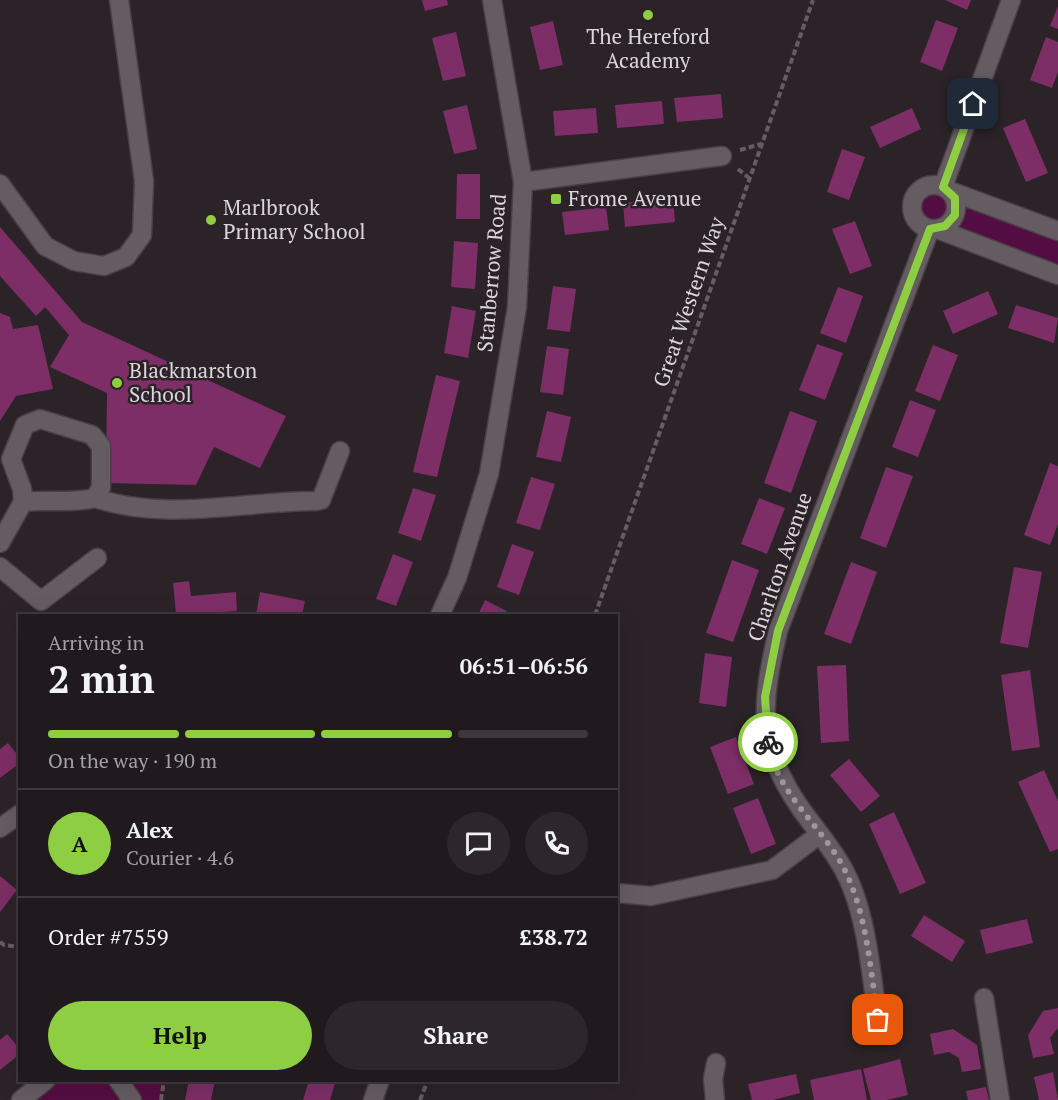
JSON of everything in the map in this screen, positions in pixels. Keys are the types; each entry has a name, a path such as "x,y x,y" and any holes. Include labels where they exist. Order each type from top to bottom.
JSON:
{"street":[{"path":"0,184 45,246 74,261 104,266 126,257 142,236 144,182 119,0"},
{"name":"Stanberrow Road","path":"440,614 457,578 489,474 517,307 523,182 492,0"},
{"path":"933,229 945,226 955,215 956,206 946,189 1011,0"},
{"path":"523,182 722,156"},
{"path":"1058,231 946,189 929,185 914,197 913,214 916,221 1058,275"},
{"name":"Charlton Avenue","path":"878,1020 862,917 841,863 780,777 769,747 765,697 770,664 782,620 933,229"},
{"path":"0,543 23,502 22,489 11,459 25,425 40,419 92,435 100,446 101,487 95,498"},
{"path":"23,502 43,500 80,502 95,498 125,506 207,510 274,501 316,501 321,500 340,451"},
{"path":"0,567 41,601 97,558"},
{"path":"0,828 18,815"},
{"path":"618,893 651,896 772,870 820,834"},
{"path":"984,998 1000,1100"},
{"path":"715,1100 713,1079 716,1063"},
{"path":"21,1100 44,1082"},
{"path":"119,1082 132,1100"},
{"path":"373,1100 379,1082"}],"path":[{"name":"Great Western Way","path":"595,614 813,0"},
{"path":"0,942 4,945 18,947"},
{"path":"161,1100 164,1082"},
{"path":"420,1100 427,1082"}],"shaded area":[{"path":"936,184 1058,230 1058,276 930,229 913,214 918,191"},
{"path":"44,1082 164,1082 161,1100 21,1100"}],"building":[{"path":"422,0 447,0 448,5 425,11"},
{"path":"945,0 971,0 967,10"},
{"path":"1058,6 1058,29 1050,26"},
{"path":"936,20 958,28 942,71 920,62"},
{"path":"553,21 563,65 540,70 530,27"},
{"path":"456,32 466,76 443,81 432,38"},
{"path":"1046,37 1058,42 1058,72 1052,88 1030,80"},
{"path":"721,94 723,118 677,122 674,98"},
{"path":"662,101 664,124 617,128 615,105"},
{"path":"467,105 477,149 454,154 443,111"},
{"path":"596,108 598,133 555,136 553,111"},
{"path":"912,108 921,129 880,148 870,127"},
{"path":"1025,119 1048,173 1026,182 1003,128"},
{"path":"842,149 865,157 849,200 827,192"},
{"path":"457,174 480,174 480,219 456,219"},
{"path":"673,198 675,222 625,227 623,203"},
{"path":"606,207 609,230 565,235 562,212"},
{"path":"855,221 872,266 850,274 832,229"},
{"path":"0,227 82,322 286,416 260,468 214,447 196,485 106,483 107,393 50,367 69,335 45,307 36,316 0,276"},
{"path":"454,241 478,243 475,289 451,287"},
{"path":"553,286 576,289 570,332 547,329"},
{"path":"838,287 863,296 846,343 820,333"},
{"path":"988,291 998,314 953,334 943,311"},
{"path":"1016,305 1058,318 1054,343 1008,328"},
{"path":"452,306 476,311 468,358 444,353"},
{"path":"0,313 10,317 13,329 38,325 53,389 16,396 0,421"},
{"path":"817,344 843,353 825,400 799,390"},
{"path":"933,345 958,355 940,401 915,391"},
{"path":"547,346 569,349 563,395 540,392"},
{"path":"436,375 460,381 437,477 413,472"},
{"path":"910,400 936,410 918,457 892,447"},
{"path":"547,411 571,417 561,462 536,457"},
{"path":"790,411 817,421 791,493 764,483"},
{"path":"1050,463 1058,466 1058,524 1050,545 1024,535"},
{"path":"886,467 913,476 886,548 860,538"},
{"path":"531,477 555,484 540,530 516,523"},
{"path":"413,488 436,495 421,541 398,533"},
{"path":"759,498 785,508 767,554 741,544"},
{"path":"512,544 534,552 519,595 497,587"},
{"path":"393,554 413,562 396,606 376,599"},
{"path":"732,560 759,570 733,642 706,633"},
{"path":"851,562 877,572 851,644 824,634"},
{"path":"1014,567 1042,572 1028,648 1000,643"},
{"path":"189,581 191,596 236,592 237,611 176,614 173,583"},
{"path":"260,592 305,601 302,614 256,614"},
{"path":"485,600 507,611 505,614 478,614"},
{"path":"705,653 732,657 726,707 699,703"},
{"path":"846,665 849,741 821,743 817,666"},
{"path":"1030,670 1040,747 1012,751 1001,675"},
{"path":"736,737 754,784 728,794 710,747"},
{"path":"8,743 18,756 18,764 0,778 0,749"},
{"path":"849,759 880,796 861,812 830,775"},
{"path":"1044,770 1058,801 1058,849 1050,852 1018,782"},
{"path":"758,798 776,844 751,854 733,808"},
{"path":"894,812 926,883 900,894 869,824"},
{"path":"0,876 17,890 0,912"},
{"path":"924,915 965,941 952,962 911,936"},
{"path":"1027,919 1033,943 986,954 980,930"},
{"path":"1058,1008 1058,1028 1050,1038 1054,1054 1033,1058 1028,1035 1043,1011"},
{"path":"953,1029 977,1045 981,1069 962,1072 959,1058 949,1052 934,1055 930,1034"},
{"path":"7,1034 18,1047 18,1056 0,1070 0,1040"},
{"path":"900,1059 908,1095 887,1100 871,1100 863,1069"},
{"path":"861,1069 867,1100 814,1100 810,1080"},
{"path":"1053,1072 1058,1100 1039,1100 1034,1077"},
{"path":"796,1074 800,1093 773,1100 752,1100 748,1084"},
{"path":"189,1082 215,1082 211,1100 185,1100"},
{"path":"308,1082 335,1082 330,1100 303,1100"},
{"path":"986,1087 989,1100 968,1100 966,1091"}],"way so far":[{"path":"768,742 780,777 801,810 841,863 852,886 862,917 878,1020"}],"place":[{"name":"The Hereford Academy","path":"648,15"},
{"name":"Frome Avenue","path":"556,199"},
{"name":"Marlbrook Primary School","path":"211,220"},
{"name":"Blackmarston School","path":"117,383"}],"route":[{"path":"768,742 765,697 778,631 930,229 945,226 955,215 955,198 943,187 973,104"}]}
